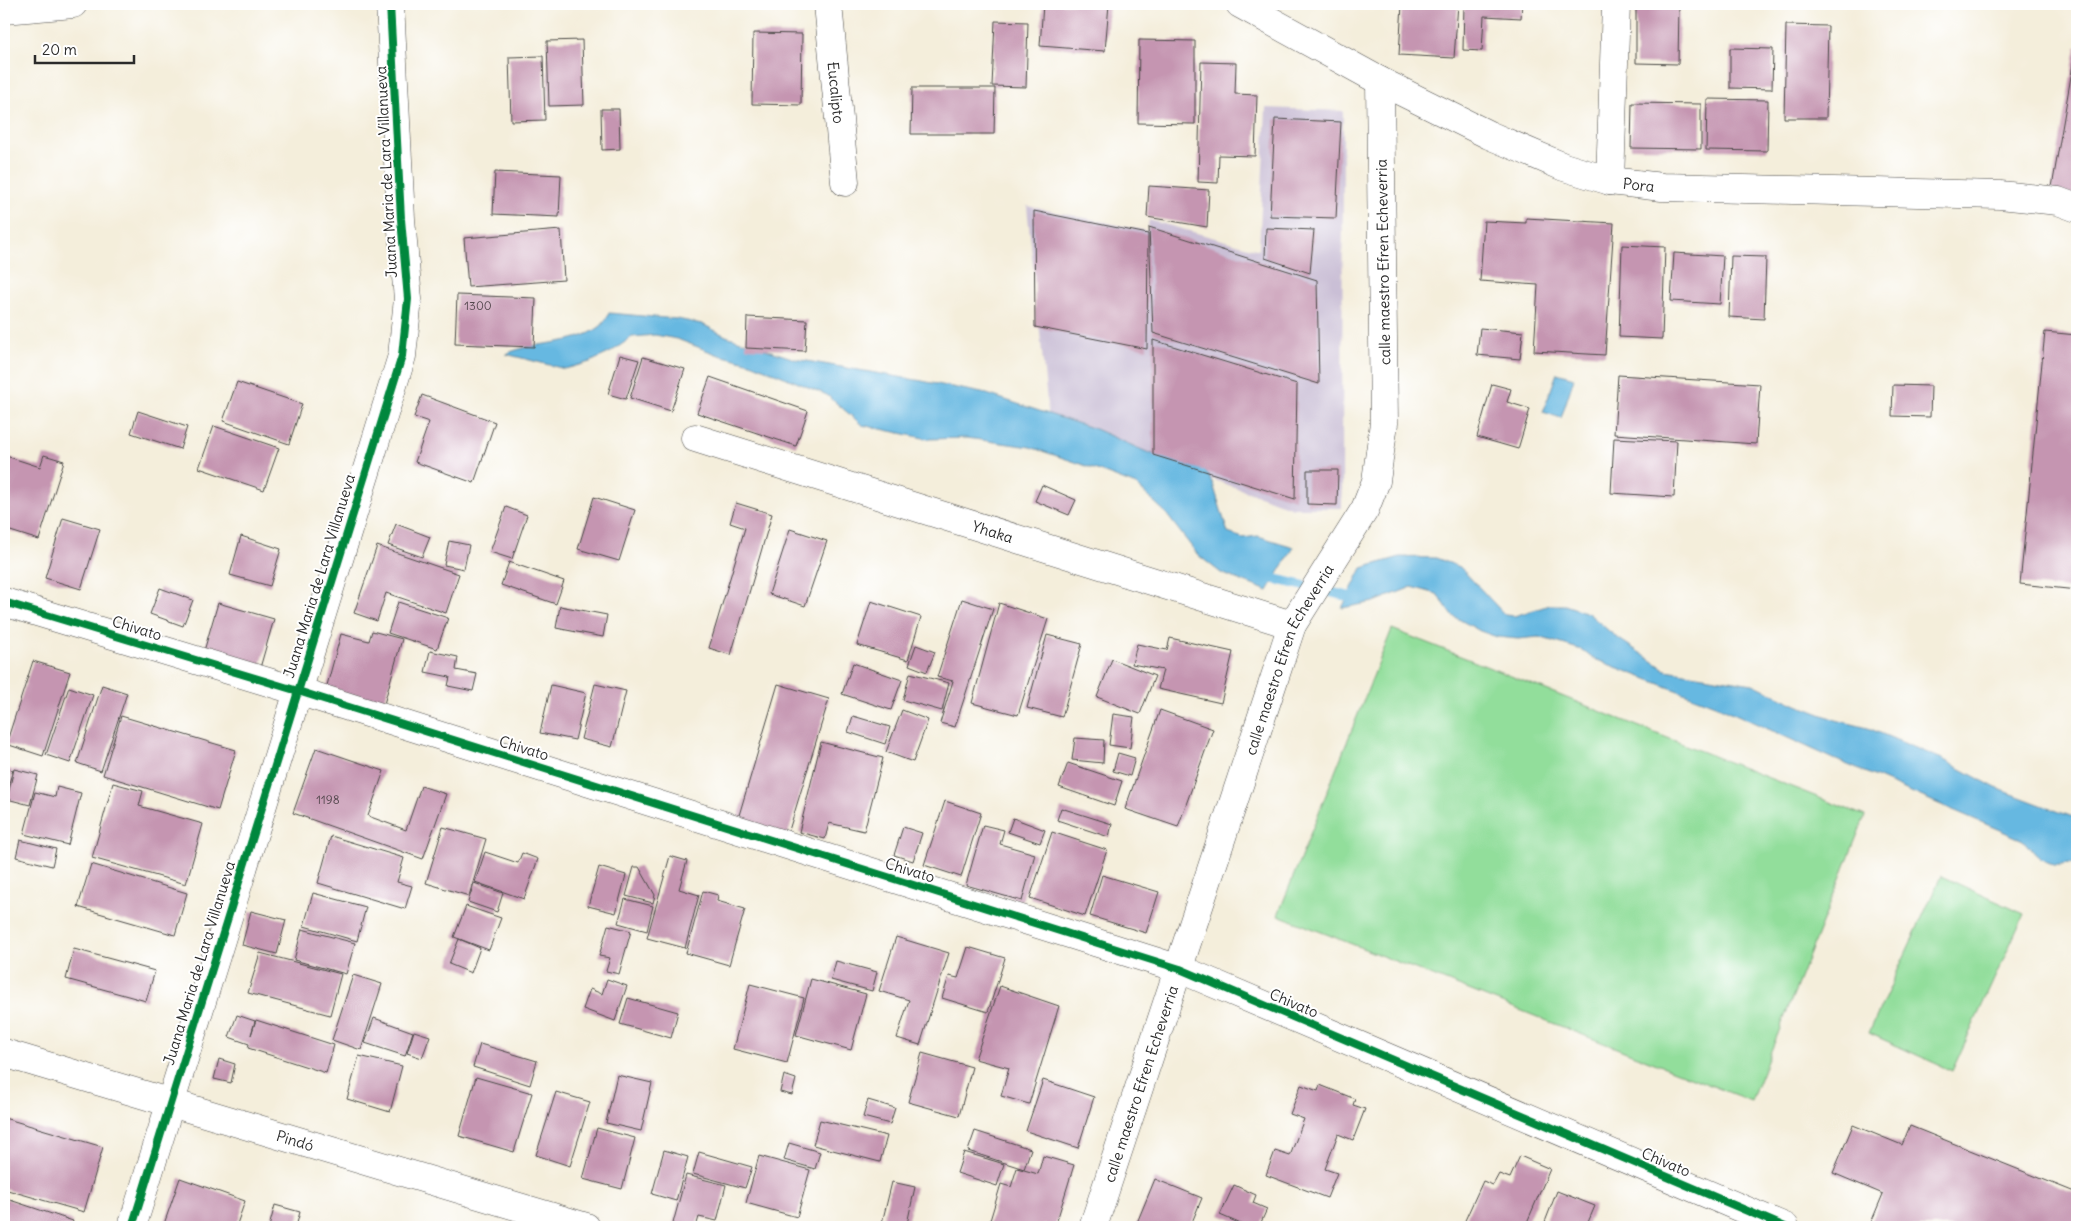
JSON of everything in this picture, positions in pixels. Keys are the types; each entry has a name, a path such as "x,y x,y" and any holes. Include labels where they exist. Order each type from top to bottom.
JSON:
{"street":[{"path":"4,10 73,4"},
{"name":"Juana Maria de Lara Villanueva","path":"132,1227 402,356 408,299 400,219 390,4"},
{"name":"Eucalipto","path":"828,4 845,182"},
{"name":"Pora","path":"1240,4 1380,81 1489,135 1564,167 1610,182 1662,187 2000,195 2058,201 2077,208"},
{"path":"1610,182 1616,4"},
{"name":"calle maestro Efren Echeverria","path":"1093,1227 1180,969 1292,625 1365,509 1376,481 1384,423 1380,81"},
{"name":"Yhaka","path":"695,438 1292,625"},
{"name":"Chivato","path":"4,602 298,691 1180,969 1785,1227"},
{"name":"Pindó","path":"4,1053 586,1227"}],"shaded area":[{"path":"1266,108 1343,111 1342,508 1293,508 1049,421 1027,206 1147,231 1149,220 1259,250"}],"green space":[{"path":"1392,629 1865,816 1751,1101 1278,915"},
{"path":"1941,876 2024,914 1952,1071 1869,1033"}],"water":[{"path":"609,313 677,319 702,324 726,336 795,359 987,394 1095,429 1149,453 1203,466 1213,484 1228,533 1243,538 1258,536 1294,547 1268,591 1221,573 1198,555 1164,511 1136,485 1030,447 967,438 928,439 862,425 827,395 751,363 719,355 677,339 655,335 632,337 611,352 590,362 565,369 506,354 590,333 601,326"},
{"path":"1557,373 1574,378 1561,418 1543,412"},
{"path":"1400,557 1436,558 1460,567 1505,615 1514,616 1550,605 1565,605 1588,613 1616,637 1666,670 1753,684 1797,705 1836,720 1868,728 1942,759 1996,788 2073,817 2077,820 2077,865 2071,863 2049,863 2037,855 2023,840 1834,759 1720,707 1592,658 1582,650 1539,637 1518,639 1497,637 1480,631 1453,616 1437,594 1412,587 1374,602 1342,608 1362,568"}],"building":[{"path":"1043,4 1109,4 1105,51 1040,46"},
{"path":"1402,4 1458,4 1454,58 1399,55"},
{"path":"1464,4 1522,4 1521,18 1484,16 1482,51 1463,50"},
{"path":"1636,4 1679,4 1678,64 1636,63"},
{"path":"995,21 1028,22 1026,87 992,86"},
{"path":"1786,25 1828,26 1826,118 1784,118"},
{"path":"753,33 802,34 801,105 752,104"},
{"path":"582,40 584,105 549,106 547,41"},
{"path":"1139,40 1195,41 1195,124 1138,123"},
{"path":"2077,47 2077,197 2051,193"},
{"path":"1730,48 1773,49 1772,89 1730,88"},
{"path":"543,56 545,120 511,121 509,57"},
{"path":"1201,62 1236,63 1235,94 1257,95 1255,156 1219,155 1218,183 1198,182"},
{"path":"912,88 995,88 994,134 911,134"},
{"path":"1707,99 1768,100 1767,151 1706,150"},
{"path":"1632,103 1701,104 1701,149 1631,148"},
{"path":"601,109 619,109 620,149 602,150"},
{"path":"1275,119 1341,122 1336,218 1270,216"},
{"path":"495,172 561,175 559,217 493,214"},
{"path":"1149,186 1209,190 1207,227 1147,217"},
{"path":"1034,211 1148,234 1147,349 1035,327"},
{"path":"1526,218 1614,223 1605,355 1534,351 1538,285 1480,281 1484,221 1526,223"},
{"path":"1149,227 1317,280 1319,384 1153,333"},
{"path":"1266,228 1314,230 1310,273 1265,258"},
{"path":"561,230 564,280 468,287 464,238"},
{"path":"1622,245 1665,247 1662,339 1619,337"},
{"path":"1674,253 1723,256 1720,304 1671,301"},
{"path":"1731,256 1766,257 1764,319 1729,317"},
{"path":"457,295 536,298 534,347 455,344"},
{"path":"747,317 807,320 805,351 746,348"},
{"path":"1480,328 1523,332 1520,359 1477,355"},
{"path":"2045,332 2077,335 2077,590 2020,584"},
{"path":"1153,340 1297,384 1295,499 1153,455"},
{"path":"620,355 639,360 626,399 608,394"},
{"path":"643,357 685,369 671,411 630,398"},
{"path":"1618,375 1760,384 1756,444 1614,434"},
{"path":"710,377 808,411 796,446 697,413"},
{"path":"237,382 302,404 289,444 223,421"},
{"path":"1492,384 1511,389 1507,402 1530,409 1518,449 1477,437"},
{"path":"1893,385 1931,386 1930,417 1892,416"},
{"path":"422,395 495,422 474,483 415,462 429,422 414,417"},
{"path":"138,411 187,427 180,449 131,433"},
{"path":"214,426 279,448 264,490 199,468"},
{"path":"1614,438 1677,441 1674,497 1611,493"},
{"path":"44,455 64,461 39,540 4,529 4,462 6,456 40,467"},
{"path":"1307,470 1338,470 1337,505 1307,504"},
{"path":"1042,485 1076,500 1069,515 1035,501"},
{"path":"594,497 635,510 619,561 578,549"},
{"path":"736,503 772,514 731,655 709,648 745,528 730,523"},
{"path":"506,507 527,515 512,559 490,552"},
{"path":"63,518 100,529 81,589 45,578"},
{"path":"396,524 430,537 422,557 388,545"},
{"path":"790,529 827,541 805,606 769,594"},
{"path":"241,536 281,549 270,586 230,575"},
{"path":"449,541 469,545 464,569 444,565"},
{"path":"377,546 459,574 446,613 386,593 377,621 354,613"},
{"path":"509,562 564,581 556,604 501,585"},
{"path":"160,588 193,600 183,626 150,614"},
{"path":"962,599 993,609 955,727 940,723 953,681 937,677"},
{"path":"871,601 921,617 908,660 857,645"},
{"path":"398,602 448,618 437,649 388,633"},
{"path":"218,603 274,619 260,668 204,651"},
{"path":"999,603 1048,619 1018,715 972,703"},
{"path":"560,606 607,615 603,637 556,628"},
{"path":"372,631 402,639 384,704 326,689 341,634 369,641"},
{"path":"1047,635 1082,644 1062,717 1027,708"},
{"path":"1170,638 1233,652 1221,703 1158,689 1163,670 1132,664 1137,644 1167,650"},
{"path":"916,645 935,652 927,672 909,665"},
{"path":"430,651 458,657 456,670 477,674 473,691 448,686 450,677 425,672"},
{"path":"1112,659 1155,676 1140,714 1097,697"},
{"path":"33,661 70,672 43,756 6,744"},
{"path":"853,663 902,680 891,710 842,694"},
{"path":"910,673 949,683 942,711 903,700"},
{"path":"595,684 626,691 612,747 581,739"},
{"path":"778,684 829,699 787,837 737,822"},
{"path":"102,685 127,693 101,771 77,763"},
{"path":"551,685 586,693 575,740 540,733"},
{"path":"69,687 93,695 70,763 46,755"},
{"path":"902,710 928,720 913,762 886,752"},
{"path":"1160,710 1213,729 1178,827 1125,809"},
{"path":"1113,714 1134,717 1130,748 1109,745"},
{"path":"121,716 236,750 218,810 103,775"},
{"path":"853,716 890,727 885,744 848,732"},
{"path":"1075,738 1104,740 1103,763 1072,760"},
{"path":"821,742 883,758 864,831 829,823 825,839 799,832"},
{"path":"316,748 384,771 368,816 406,830 421,786 446,794 423,859 293,813"},
{"path":"1118,753 1135,758 1130,776 1113,771"},
{"path":"1068,763 1122,781 1114,806 1059,787"},
{"path":"4,768 13,770 4,799"},
{"path":"14,769 38,775 30,805 7,799"},
{"path":"113,783 143,791 139,806 203,824 186,884 92,858"},
{"path":"57,787 81,793 68,845 24,834 35,792 55,797"},
{"path":"945,801 981,813 961,877 924,865"},
{"path":"1061,808 1112,824 1109,837 1057,820"},
{"path":"1013,818 1045,830 1040,843 1008,832"},
{"path":"983,825 1004,830 1000,844 1035,854 1022,901 966,885"},
{"path":"443,827 486,839 469,896 426,883"},
{"path":"903,827 922,833 913,861 894,855"},
{"path":"1052,832 1107,850 1085,916 1030,898"},
{"path":"331,836 404,858 397,882 412,886 405,909 318,883"},
{"path":"20,840 56,849 52,866 16,857"},
{"path":"485,852 518,863 522,853 538,859 524,899 475,882"},
{"path":"670,856 687,861 679,889 699,895 685,948 647,938"},
{"path":"91,864 187,893 175,935 78,907"},
{"path":"599,867 626,875 616,913 588,906"},
{"path":"634,867 639,867 655,895 653,903 626,896"},
{"path":"1102,875 1159,892 1146,933 1090,916"},
{"path":"474,883 503,893 497,912 468,902"},
{"path":"703,891 718,895 717,901 745,909 729,965 686,953"},
{"path":"313,893 366,907 357,941 304,926"},
{"path":"625,899 653,906 647,931 618,923"},
{"path":"466,906 501,918 489,950 454,937"},
{"path":"251,911 286,920 277,954 242,945"},
{"path":"608,925 631,931 619,974 606,971 610,958 599,956"},
{"path":"302,929 355,943 346,974 294,960"},
{"path":"896,937 949,953 920,1045 897,1038 909,1000 879,991"},
{"path":"459,939 480,948 471,973 449,964"},
{"path":"968,947 1005,958 988,1012 942,998 949,976 958,978"},
{"path":"74,949 155,971 146,1001 66,979"},
{"path":"260,953 341,974 330,1015 248,993"},
{"path":"836,961 877,972 872,991 831,980"},
{"path":"353,975 382,984 361,1050 332,1040"},
{"path":"607,979 627,986 615,1021 583,1009 590,989 602,994"},
{"path":"811,979 866,994 851,1050 796,1035"},
{"path":"750,984 804,998 787,1063 733,1049"},
{"path":"1000,986 1059,1006 1029,1104 1001,1096 1009,1068 975,1059"},
{"path":"628,998 678,1012 671,1038 620,1024"},
{"path":"237,1015 255,1021 251,1035 256,1020 334,1045 326,1073 248,1048 249,1044 229,1037"},
{"path":"374,1018 413,1032 405,1056 365,1043"},
{"path":"414,1031 430,1036 422,1058 407,1053"},
{"path":"480,1044 537,1061 530,1085 473,1067"},
{"path":"922,1053 972,1067 959,1116 908,1102"},
{"path":"359,1056 402,1066 390,1112 347,1099"},
{"path":"219,1059 235,1064 231,1083 214,1079"},
{"path":"617,1075 652,1083 641,1131 606,1123"},
{"path":"784,1075 796,1079 792,1095 780,1092"},
{"path":"476,1077 532,1093 514,1152 459,1136"},
{"path":"1043,1080 1094,1097 1078,1148 1026,1131"},
{"path":"1301,1085 1318,1091 1320,1085 1355,1099 1353,1105 1365,1109 1353,1140 1338,1134 1325,1169 1337,1173 1327,1198 1266,1175 1275,1151 1290,1156 1304,1119 1290,1114"},
{"path":"556,1092 590,1102 570,1166 536,1155"},
{"path":"868,1100 895,1108 890,1124 863,1117"},
{"path":"4,1118 103,1147 84,1212 4,1189"},
{"path":"820,1120 887,1136 880,1162 813,1145"},
{"path":"1853,1125 1902,1145 1910,1126 2077,1193 2076,1227 1874,1227 1870,1225 1883,1194 1833,1173"},
{"path":"597,1128 635,1138 622,1189 583,1179"},
{"path":"975,1131 1031,1149 1024,1169 968,1151"},
{"path":"789,1143 820,1152 815,1169 784,1160"},
{"path":"664,1150 688,1157 676,1201 652,1194"},
{"path":"699,1152 752,1167 745,1188 693,1174"},
{"path":"964,1152 1004,1164 997,1186 957,1173"},
{"path":"759,1156 810,1170 797,1217 746,1203"},
{"path":"1043,1156 1074,1165 1055,1227 1043,1224 1043,1227 988,1227 1001,1184 1011,1187 1017,1168 1038,1174"},
{"path":"1520,1156 1550,1169 1525,1227 1462,1227 1483,1181 1493,1185 1499,1174 1510,1178"},
{"path":"686,1175 726,1185 717,1221 699,1217 696,1227 672,1227"},
{"path":"180,1178 245,1201 236,1227 163,1227"},
{"path":"1155,1179 1202,1198 1190,1227 1141,1227 1136,1225"},
{"path":"892,1182 915,1187 907,1224 918,1227 881,1227"},
{"path":"1234,1185 1256,1195 1253,1203 1267,1209 1259,1227 1248,1227 1220,1215"},
{"path":"1557,1191 1595,1206 1586,1227 1543,1227"},
{"path":"4,1198 73,1221 71,1227 4,1227"},
{"path":"275,1205 300,1212 296,1227 269,1227"}],"waterway":[{"path":"1263,576 1351,597 1361,595"}],"cycle path":[{"path":"132,1227 402,356 408,299 401,219 390,4"},
{"path":"4,602 298,691 1180,969 1785,1227"}]}
